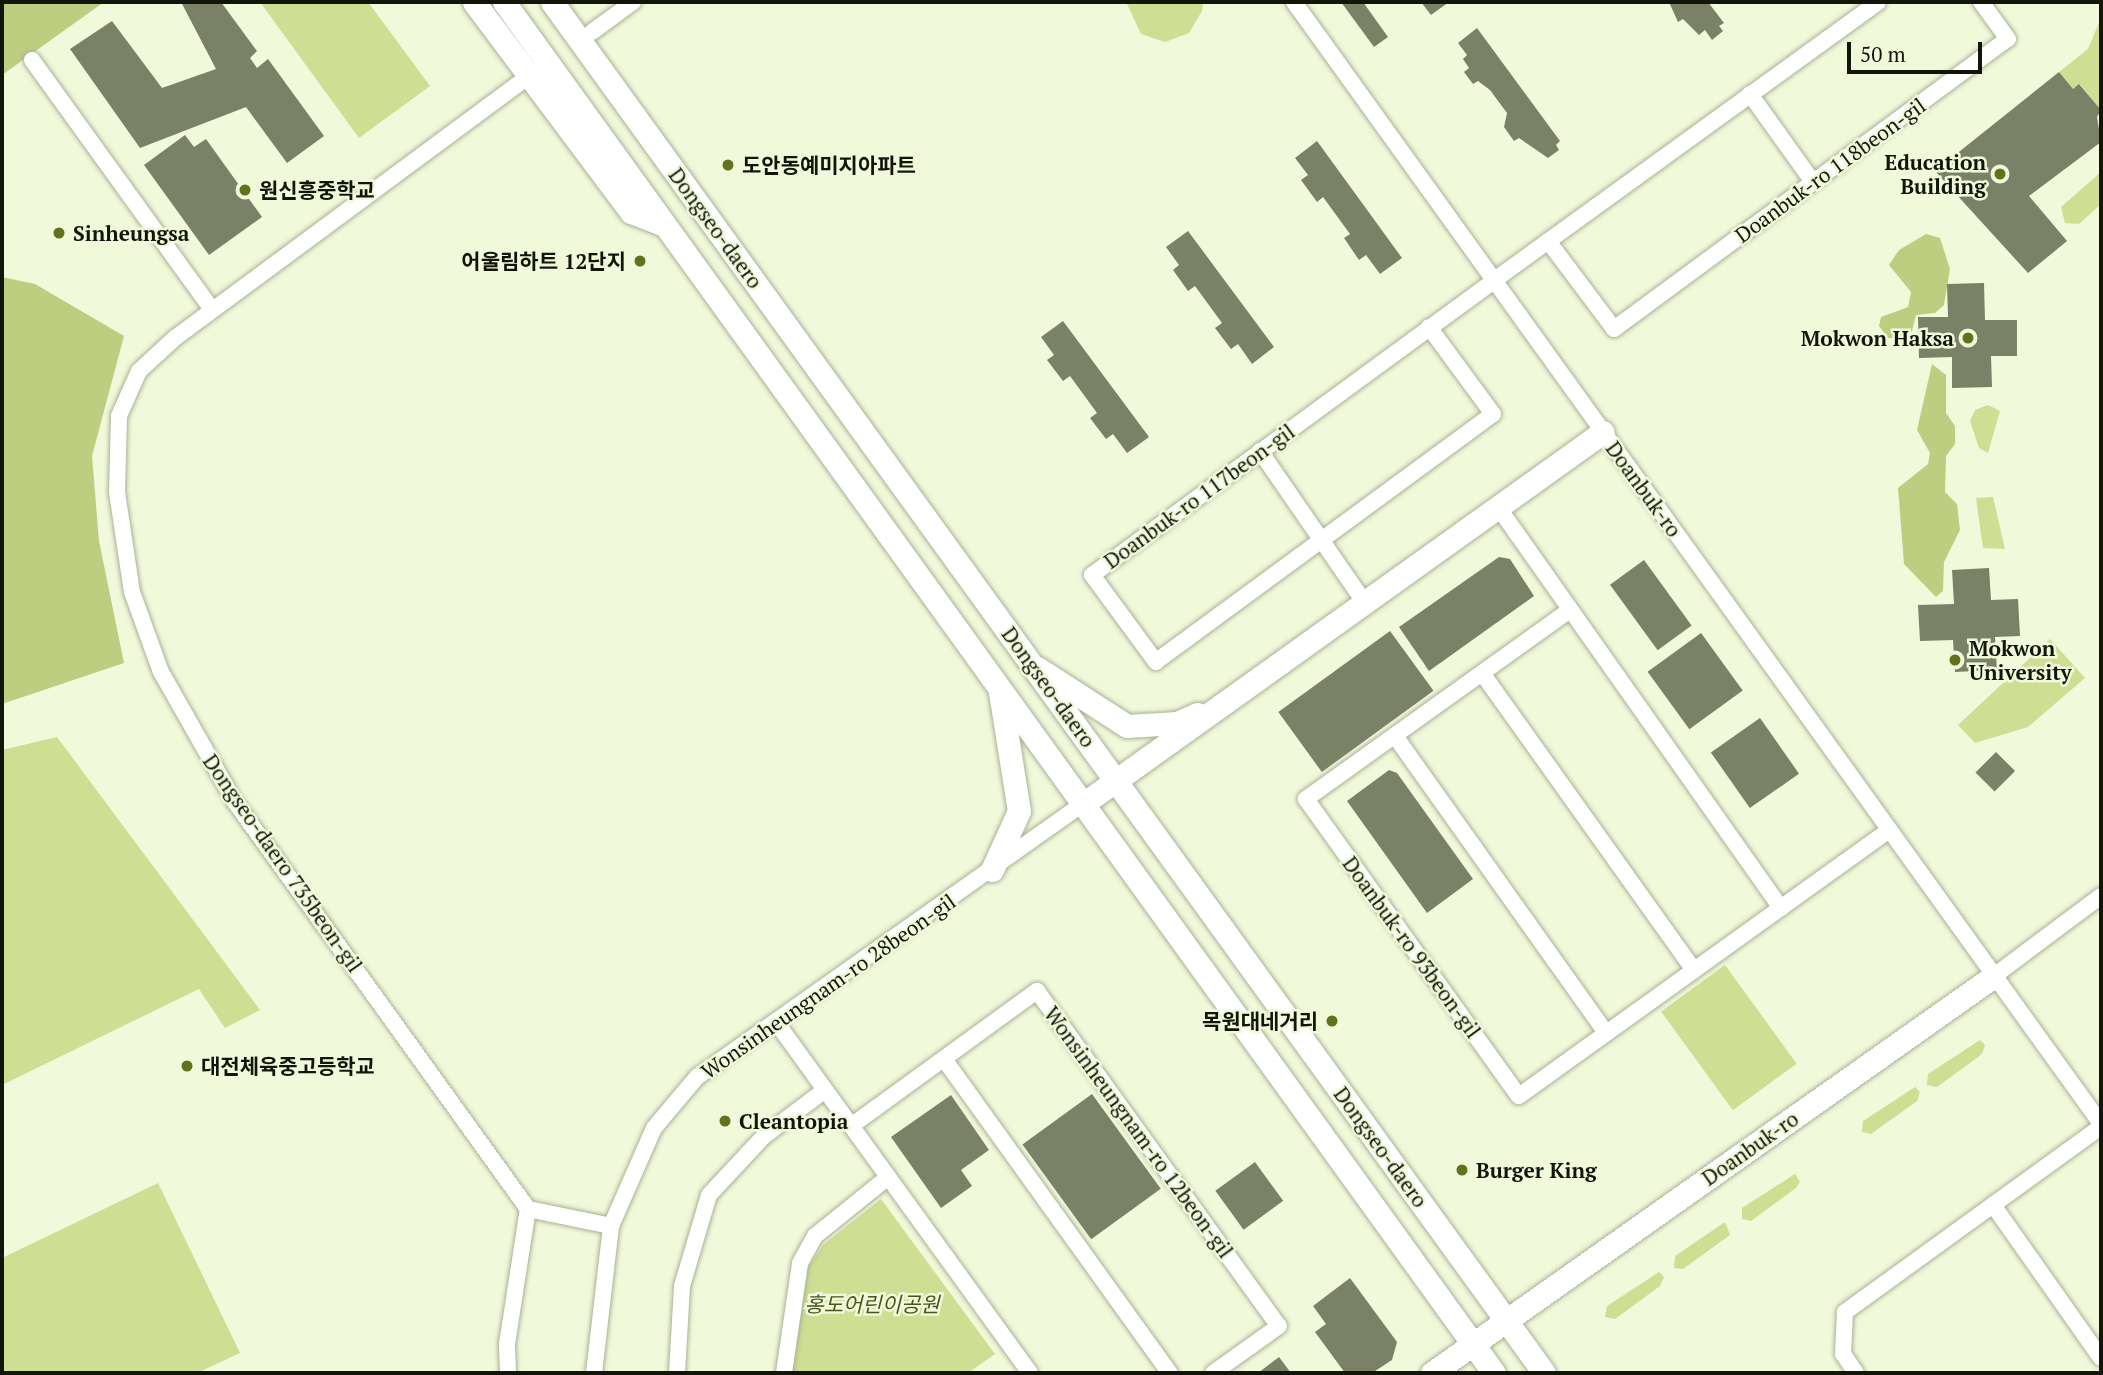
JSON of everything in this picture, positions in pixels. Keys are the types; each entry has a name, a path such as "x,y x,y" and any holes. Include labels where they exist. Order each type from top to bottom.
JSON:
{"street":[{"path":"474,2 631,212 665,225"},
{"name":"Dongseo-daero","path":"504,2 1494,1373"},
{"name":"Dongseo-daero","path":"552,2 1544,1373"},
{"path":"570,2 687,163 699,204"},
{"path":"592,32 633,2"},
{"name":"Doanbuk-ro","path":"1294,2 2101,1125"},
{"path":"1493,281 1878,2"},
{"name":"Doanbuk-ro 118beon-gil","path":"1548,241 1614,329 2008,39 1981,2"},
{"path":"32,60 212,310"},
{"name":"Dongseo-daero 735beon-gil","path":"528,1209 235,802 160,672 145,630 122,541 119,416 139,371 212,310 529,76"},
{"path":"1750,94 1814,182"},
{"name":"Doanbuk-ro 117beon-gil","path":"1429,327 1493,414 1156,662 1091,575 1429,327 1493,281"},
{"path":"1083,804 1603,432"},
{"path":"1260,452 1365,603"},
{"path":"1498,507 1781,908"},
{"name":"Doanbuk-ro 93beon-gil","path":"1570,610 1306,799 1519,1096 1889,830"},
{"path":"1032,665 1127,726 1177,723 1228,701"},
{"path":"1482,673 1694,970"},
{"path":"992,870 1019,811 1000,689"},
{"path":"1395,736 1606,1033"},
{"name":"Wonsinheungnam-ro 28beon-gil","path":"594,1373 611,1226 654,1128 697,1077 1083,804"},
{"path":"1994,976 2101,896"},
{"name":"Doanbuk-ro","path":"1432,1373 1994,976"},
{"name":"Wonsinheungnam-ro 12beon-gil","path":"851,1126 1037,991 1279,1326 1213,1373"},
{"path":"776,1022 1030,1373"},
{"path":"944,1059 1170,1373"},
{"path":"677,1373 682,1286 709,1195 764,1136 825,1090"},
{"path":"1856,1373 1843,1354 1845,1312 2101,1125"},
{"path":"784,1373 800,1263 815,1236 888,1177"},
{"path":"1993,1205 2101,1358"},
{"path":"508,1373 507,1344 528,1209 611,1226"}],"green space":[{"path":"2,2 104,2 2,75"},
{"path":"260,2 368,2 430,86 359,138"},
{"path":"1126,2 1203,2 1202,11 1189,33 1165,42 1141,34"},
{"path":"2101,18 2101,110 2080,84 2073,89 2059,72 2088,49"},
{"path":"2101,172 2101,204 2079,224 2065,223 2061,207"},
{"path":"1926,234 1940,238 1950,269 1944,305 1935,313 1916,315 1912,331 1902,338 1888,338 1879,326 1881,317 1908,307 1911,292 1889,265 1899,250"},
{"path":"2,277 35,284 124,336 92,456 99,541 124,663 2,704"},
{"path":"1932,364 1946,375 1946,413 1955,426 1955,444 1946,456 1945,492 1957,504 1960,530 1944,562 1943,591 1936,597 1904,564 1898,488 1928,464 1930,453 1917,430"},
{"path":"1988,405 2000,411 1988,453 1979,448 1970,421 1975,410"},
{"path":"1993,497 2005,549 1983,548 1976,498"},
{"path":"2050,639 2085,678 2028,727 1975,743 1958,725"},
{"path":"57,737 260,1010 225,1028 199,989 2,1085 2,750"},
{"path":"1725,965 1797,1064 1733,1110 1661,1011"},
{"path":"1980,1040 1985,1045 1982,1054 1937,1087 1927,1085 1928,1074"},
{"path":"1915,1087 1920,1092 1917,1101 1871,1134 1862,1132 1863,1121"},
{"path":"1795,1174 1800,1182 1796,1188 1751,1221 1742,1219 1742,1208"},
{"path":"158,1183 240,1353 197,1373 2,1373 2,1258"},
{"name":"홍도어린이공원","path":"881,1199 995,1354 968,1373 792,1373 808,1267 823,1245"},
{"path":"1725,1222 1730,1235 1683,1269 1674,1268 1675,1256"},
{"path":"1659,1272 1664,1277 1660,1286 1615,1319 1605,1317 1607,1306"}],"building":[{"path":"181,2 221,2 257,51 250,58 257,68 268,59 324,136 287,163 246,107 140,148 70,49 112,21 162,88 216,69"},
{"path":"1341,2 1363,2 1388,37 1374,47"},
{"path":"1421,2 1449,2 1431,15"},
{"path":"1669,2 1708,2 1724,23 1719,26 1723,31 1712,40 1705,30 1699,35 1683,19 1678,22"},
{"path":"1477,28 1560,141 1556,145 1559,150 1548,158 1519,138 1514,141 1504,127 1507,113 1490,90 1478,81 1473,84 1464,72 1469,68 1463,59 1467,55 1458,43"},
{"name":"Education Building","path":"2059,72 2073,89 2079,84 2101,110 2097,117 2101,142 2029,196 2067,241 2028,273 1935,171"},
{"path":"185,135 194,147 206,139 262,217 209,255 144,165"},
{"path":"1317,141 1402,258 1380,274 1366,255 1359,260 1344,238 1350,234 1323,197 1317,202 1301,180 1308,175 1295,158"},
{"path":"1188,231 1274,347 1252,364 1238,344 1231,349 1215,328 1222,323 1195,286 1188,291 1173,270 1179,265 1166,247"},
{"name":"Mokwon Haksa","path":"1984,283 1985,320 2017,320 2017,356 1991,356 1992,387 1952,388 1952,357 1919,358 1918,317 1948,317 1947,284"},
{"path":"1063,321 1149,437 1127,453 1113,434 1106,439 1090,418 1097,413 1070,376 1063,381 1047,360 1054,355 1041,337"},
{"path":"1499,557 1510,559 1534,596 1429,671 1399,627"},
{"path":"1644,560 1692,626 1658,650 1610,585"},
{"path":"1989,568 1991,600 2018,599 2020,636 1995,637 1997,670 1955,672 1953,640 1920,641 1918,605 1954,604 1952,570"},
{"path":"1390,631 1433,691 1322,772 1278,712"},
{"path":"1701,633 1743,690 1689,729 1648,672"},
{"path":"1760,718 1799,774 1750,808 1711,752"},
{"path":"1996,752 2015,771 1995,792 1975,773"},
{"path":"1389,770 1397,773 1473,879 1427,913 1347,801"},
{"path":"1092,1094 1161,1189 1091,1239 1022,1145"},
{"path":"951,1095 989,1150 961,1170 972,1186 941,1208 891,1137"},
{"path":"1255,1162 1283,1201 1244,1230 1215,1191"},
{"path":"1350,1278 1397,1342 1392,1360 1372,1373 1345,1373 1315,1332 1326,1324 1313,1306"},
{"path":"1279,1357 1291,1373 1258,1373"}],"place":[{"name":"도안동예미지아파트","path":"728,165"},
{"name":"Education Building","path":"2000,174"},
{"name":"원신흥중학교","path":"245,190"},
{"name":"Sinheungsa","path":"59,233"},
{"name":"어울림하트 12단지","path":"640,261"},
{"name":"Mokwon Haksa","path":"1968,338"},
{"name":"Mokwon University","path":"1955,660"},
{"name":"목원대네거리","path":"1332,1021"},
{"name":"대전체육중고등학교","path":"187,1066"},
{"name":"Cleantopia","path":"725,1121"},
{"name":"Burger King","path":"1462,1170"}]}
